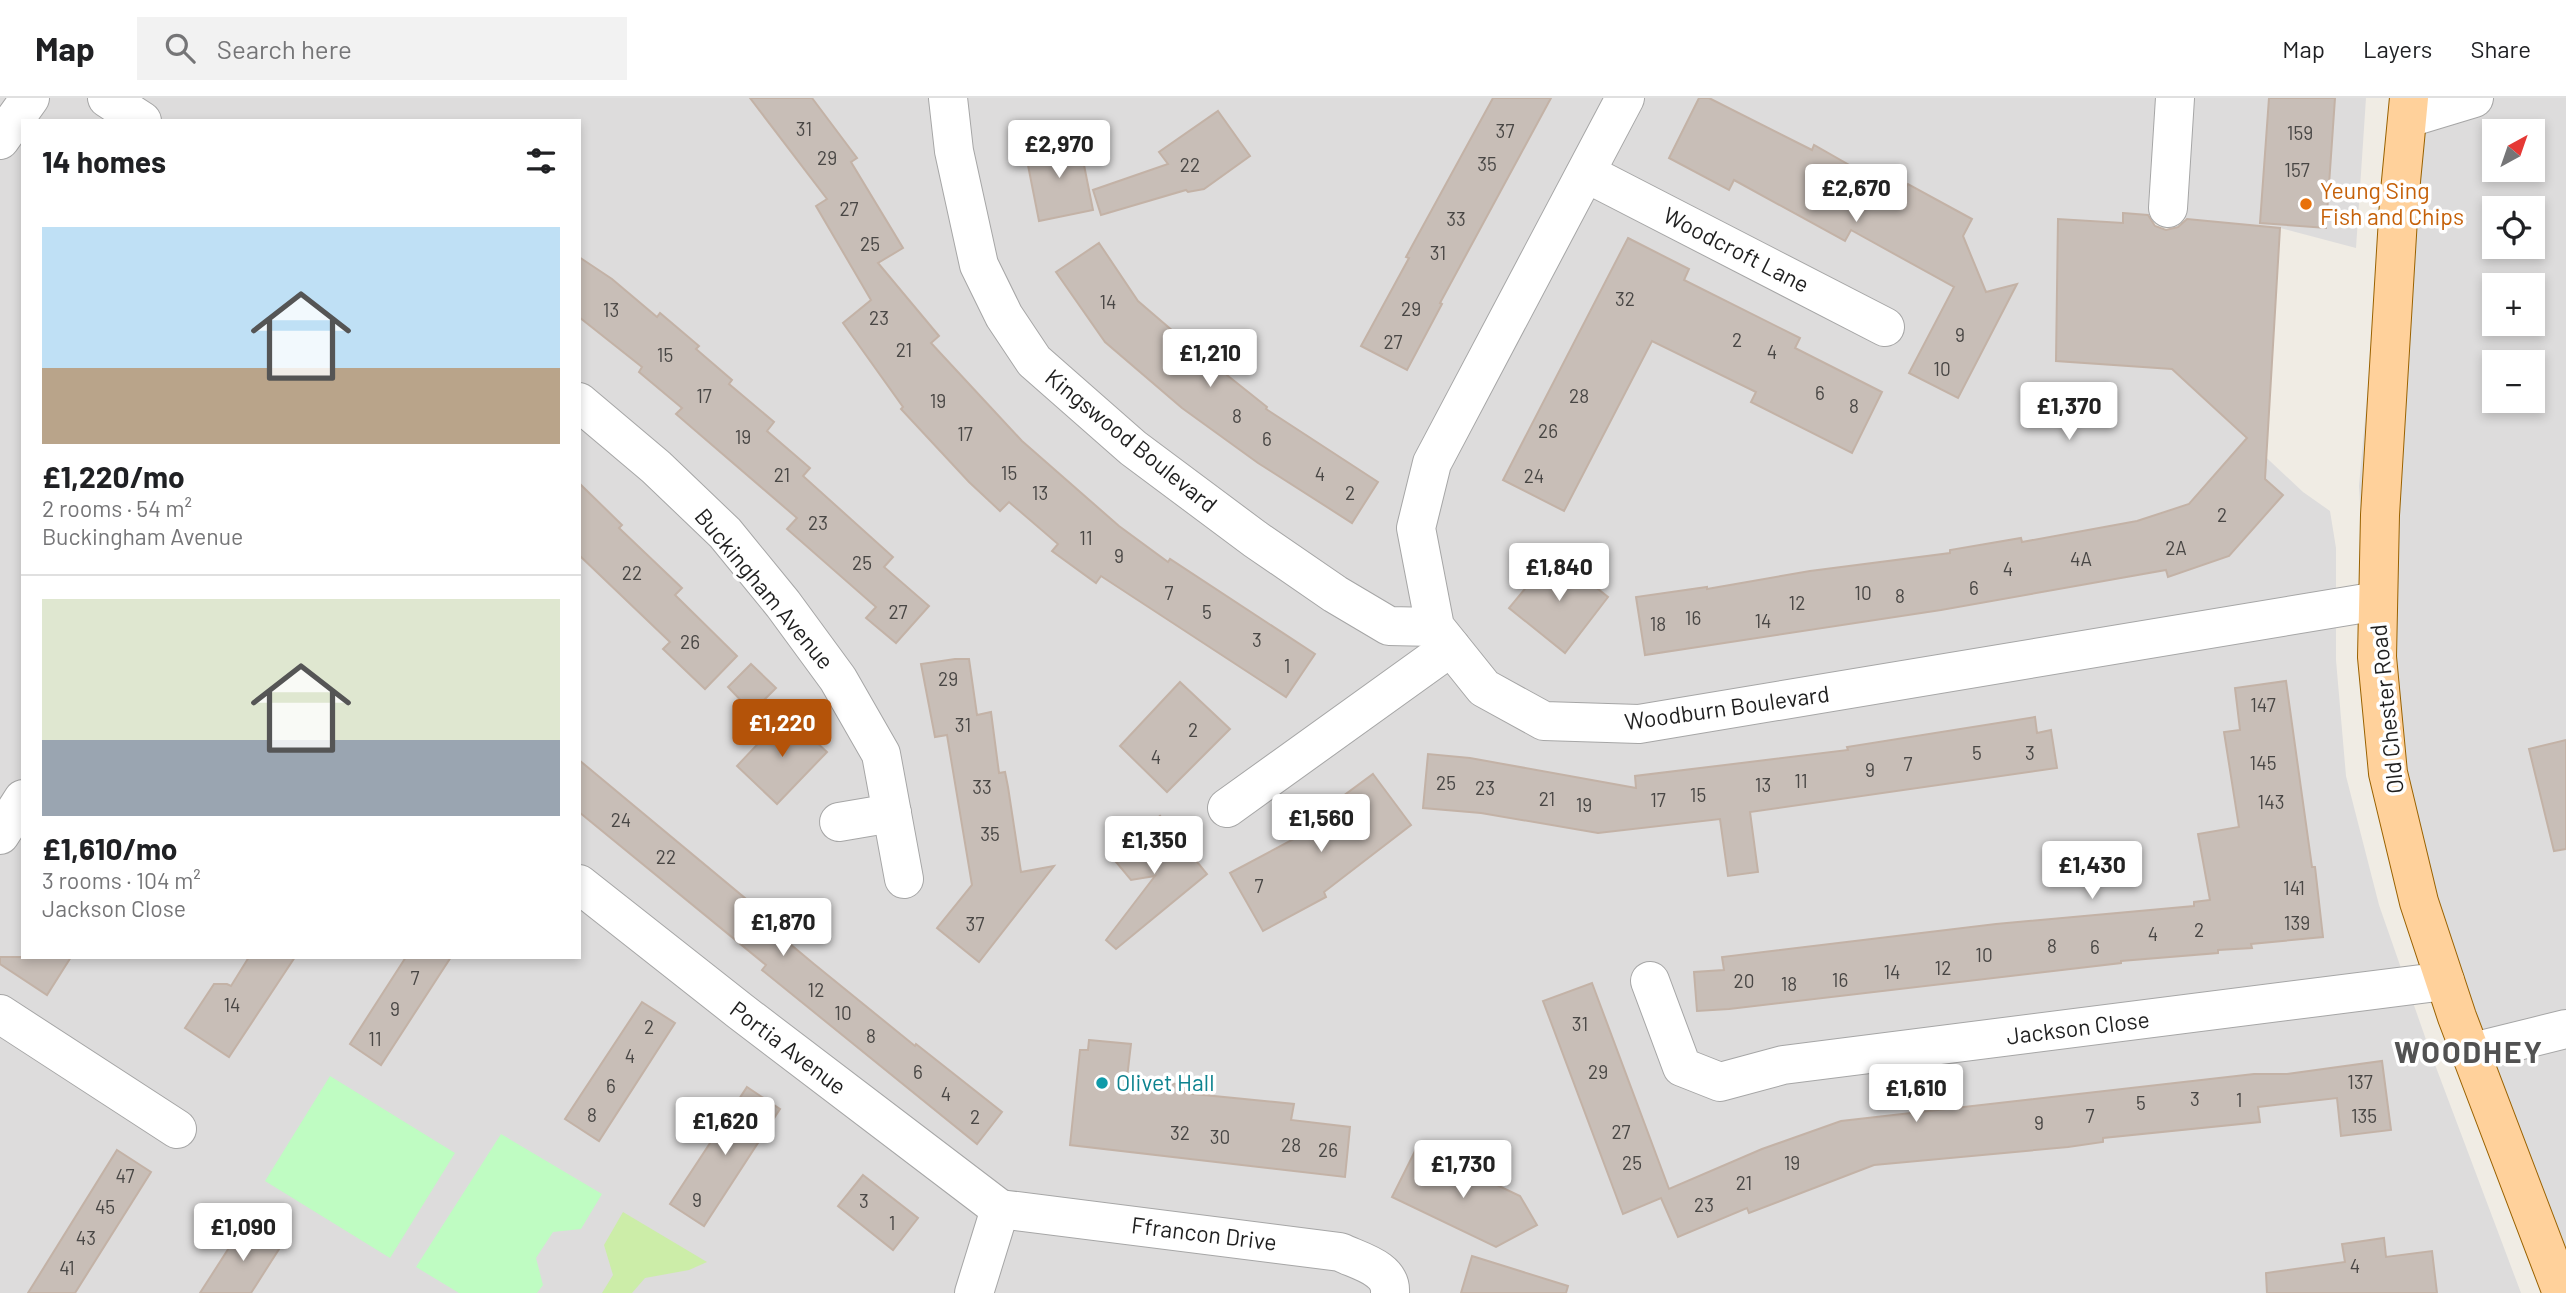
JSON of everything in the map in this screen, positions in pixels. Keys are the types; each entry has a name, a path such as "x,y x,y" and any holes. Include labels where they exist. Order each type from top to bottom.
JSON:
{"main road":[{"name":"Old Chester Road","path":"2409,108 2399,202 2379,514 2377,657 2388,773 2419,902 2469,1053 2562,1293"}],"street":[{"path":"0,141 30,98"},
{"path":"107,98 139,119"},
{"name":"Kingswood Boulevard","path":"948,98 954,151 979,265 1004,316 1034,361 1133,448 1255,539 1335,594 1389,626 1443,637"},
{"name":"Woodburn Boulevard","path":"1625,98 1432,463 1416,528 1443,637 1484,688 1544,721 1639,724 2378,601"},
{"path":"2168,208 2175,98"},
{"path":"2409,108 2474,98"},
{"name":"Woodcroft Lane","path":"1586,173 1885,327"},
{"name":"Buckingham Avenue","path":"581,404 656,467 724,533 783,604 838,679 881,754 904,879"},
{"path":"1227,808 1443,637"},
{"path":"0,835 21,802"},
{"path":"839,822 892,813"},
{"name":"Portia Avenue","path":"581,886 740,1011 1000,1209"},
{"name":"Jackson Close","path":"1650,981 1682,1067 1720,1082 1783,1065 2445,981"},
{"path":"0,1014 177,1129"},
{"path":"2469,1053 2566,1030"},
{"path":"974,1293 1000,1209"},
{"name":"Ffrancon Drive","path":"1000,1209 1340,1252 1383,1272 1390,1293"}],"shaded area":[{"path":"0,98 2366,98 2356,248 2280,228 2124,213 2123,223 2059,219 2056,361 2187,370 2186,382 2303,492 2330,511 2336,548 2336,660 2346,776 2379,905 2431,1054 2521,1293 0,1293"},
{"path":"2394,98 2566,98 2566,1293 2444,995 2368,645 2359,486"}],"green space":[{"path":"330,1076 455,1153 390,1258 265,1181"},
{"path":"501,1134 602,1194 581,1229 553,1232 536,1258 543,1285 537,1293 459,1293 416,1267"},
{"path":"623,1212 707,1262 689,1270 645,1278 632,1293 602,1293 613,1275 604,1245"}],"building":[{"path":"750,98 812,98 857,158 851,162 903,248 878,263 939,336 931,343 1022,441 1119,526 1168,562 1170,559 1315,654 1286,697 1101,576 1096,583 1052,551 1058,544 1009,502 1000,511 901,409 903,407 843,323 871,300 816,206 827,199"},
{"path":"1493,98 1551,98 1440,303 1442,304 1407,370 1361,346"},
{"path":"1699,98 1709,98 1812,150 1814,145 1902,195 1908,184 1972,219 1963,236 1986,292 2017,284 1958,398 1909,373 1954,287 1851,230 1845,241 1734,180 1729,190 1669,158"},
{"path":"2269,98 2335,98 2326,228 2260,223"},
{"path":"1218,111 1250,156 1204,189 1188,192 1186,190 1101,215 1093,190 1168,164 1159,152"},
{"path":"1079,140 1093,210 1039,221 1025,150"},
{"path":"2123,213 2148,215 2155,226 2166,230 2178,227 2187,219 2280,228 2265,479 2283,495 2229,556 2168,577 2166,570 1941,610 1645,655 1636,597 1950,553 1950,550 2021,538 2022,542 2137,521 2189,504 2247,438 2172,369 2056,361 2058,219 2123,223"},
{"path":"1628,238 1689,269 1684,280 1800,338 1795,348 1882,392 1852,453 1751,402 1756,392 1652,341 1564,511 1503,480"},
{"path":"1099,243 1138,301 1188,344 1267,407 1266,409 1378,482 1352,523 1258,463 1182,408 1105,342 1056,272"},
{"path":"581,258 612,279 657,317 660,313 699,346 696,349 732,380 729,384 774,422 767,431 810,468 803,476 893,557 884,567 929,606 896,643 866,618 876,607 787,529 797,518 676,414 682,408 639,372 642,367 581,319"},
{"path":"581,485 622,525 619,528 682,588 675,595 737,656 705,689 663,649 670,642 581,557"},
{"path":"1554,554 1608,597 1565,653 1509,608"},
{"path":"969,659 977,715 991,712 999,773 1005,772 1021,872 1054,866 979,962 937,928 972,885 947,735 935,737 921,664"},
{"path":"751,664 776,688 752,712 728,687"},
{"path":"2286,681 2323,937 2251,944 2252,948 2218,950 2218,953 2121,961 1697,1011 1694,972 1724,970 1722,957 1996,924 2194,906 2194,902 2210,900 2198,834 2239,827 2224,732 2240,730 2235,688"},
{"path":"1180,682 1230,729 1167,792 1120,746"},
{"path":"786,714 827,752 777,804 737,766"},
{"path":"2035,717 2037,733 2051,730 2057,768 1750,812 1758,872 1728,876 1720,819 1598,833 1481,813 1423,808 1428,754 1470,758 1636,788 1635,776 1848,750 1847,747"},
{"path":"2566,740 2566,849 2554,851 2529,749"},
{"path":"581,762 775,923 771,928 814,964 1002,1112 977,1144 762,970 766,965 581,814"},
{"path":"1373,774 1411,825 1324,892 1326,897 1263,931 1230,873 1322,824 1316,816"},
{"path":"1160,816 1207,874 1116,949 1106,940 1155,876 1131,880 1111,856"},
{"path":"0,957 70,959 47,995 0,964"},
{"path":"248,959 294,959 229,1057 185,1028 214,984 231,986"},
{"path":"405,959 450,959 381,1065 350,1044"},
{"path":"1592,983 1669,1189 1762,1149 1841,1121 2254,1074 2287,1074 2382,1061 2391,1130 2341,1136 2337,1098 2258,1107 2260,1122 2103,1138 2103,1142 2068,1147 1874,1165 1749,1213 1747,1208 1678,1237 1661,1198 1623,1214 1543,1001"},
{"path":"642,1002 675,1023 599,1141 565,1119"},
{"path":"1089,1040 1131,1044 1127,1078 1185,1085 1184,1093 1294,1104 1291,1120 1350,1127 1345,1177 1070,1145 1080,1050 1088,1050"},
{"path":"747,1087 780,1109 704,1226 670,1204"},
{"path":"1417,1147 1520,1196 1537,1225 1496,1247 1392,1197"},
{"path":"117,1150 151,1172 75,1293 28,1293"},
{"path":"863,1175 918,1218 893,1250 838,1206"},
{"path":"245,1223 281,1246 251,1293 200,1293"},
{"path":"2384,1238 2386,1257 2432,1251 2437,1293 2267,1293 2266,1273 2345,1262 2342,1244"},
{"path":"1472,1256 1568,1286 1566,1293 1461,1293"}],"place":[{"name":"Yeung Sing Fish and Chips","path":"2306,204"},
{"name":"Olivet Hall","path":"1102,1083"}],"district":[{"name":"WOODHEY","path":"2469,1053"}]}
